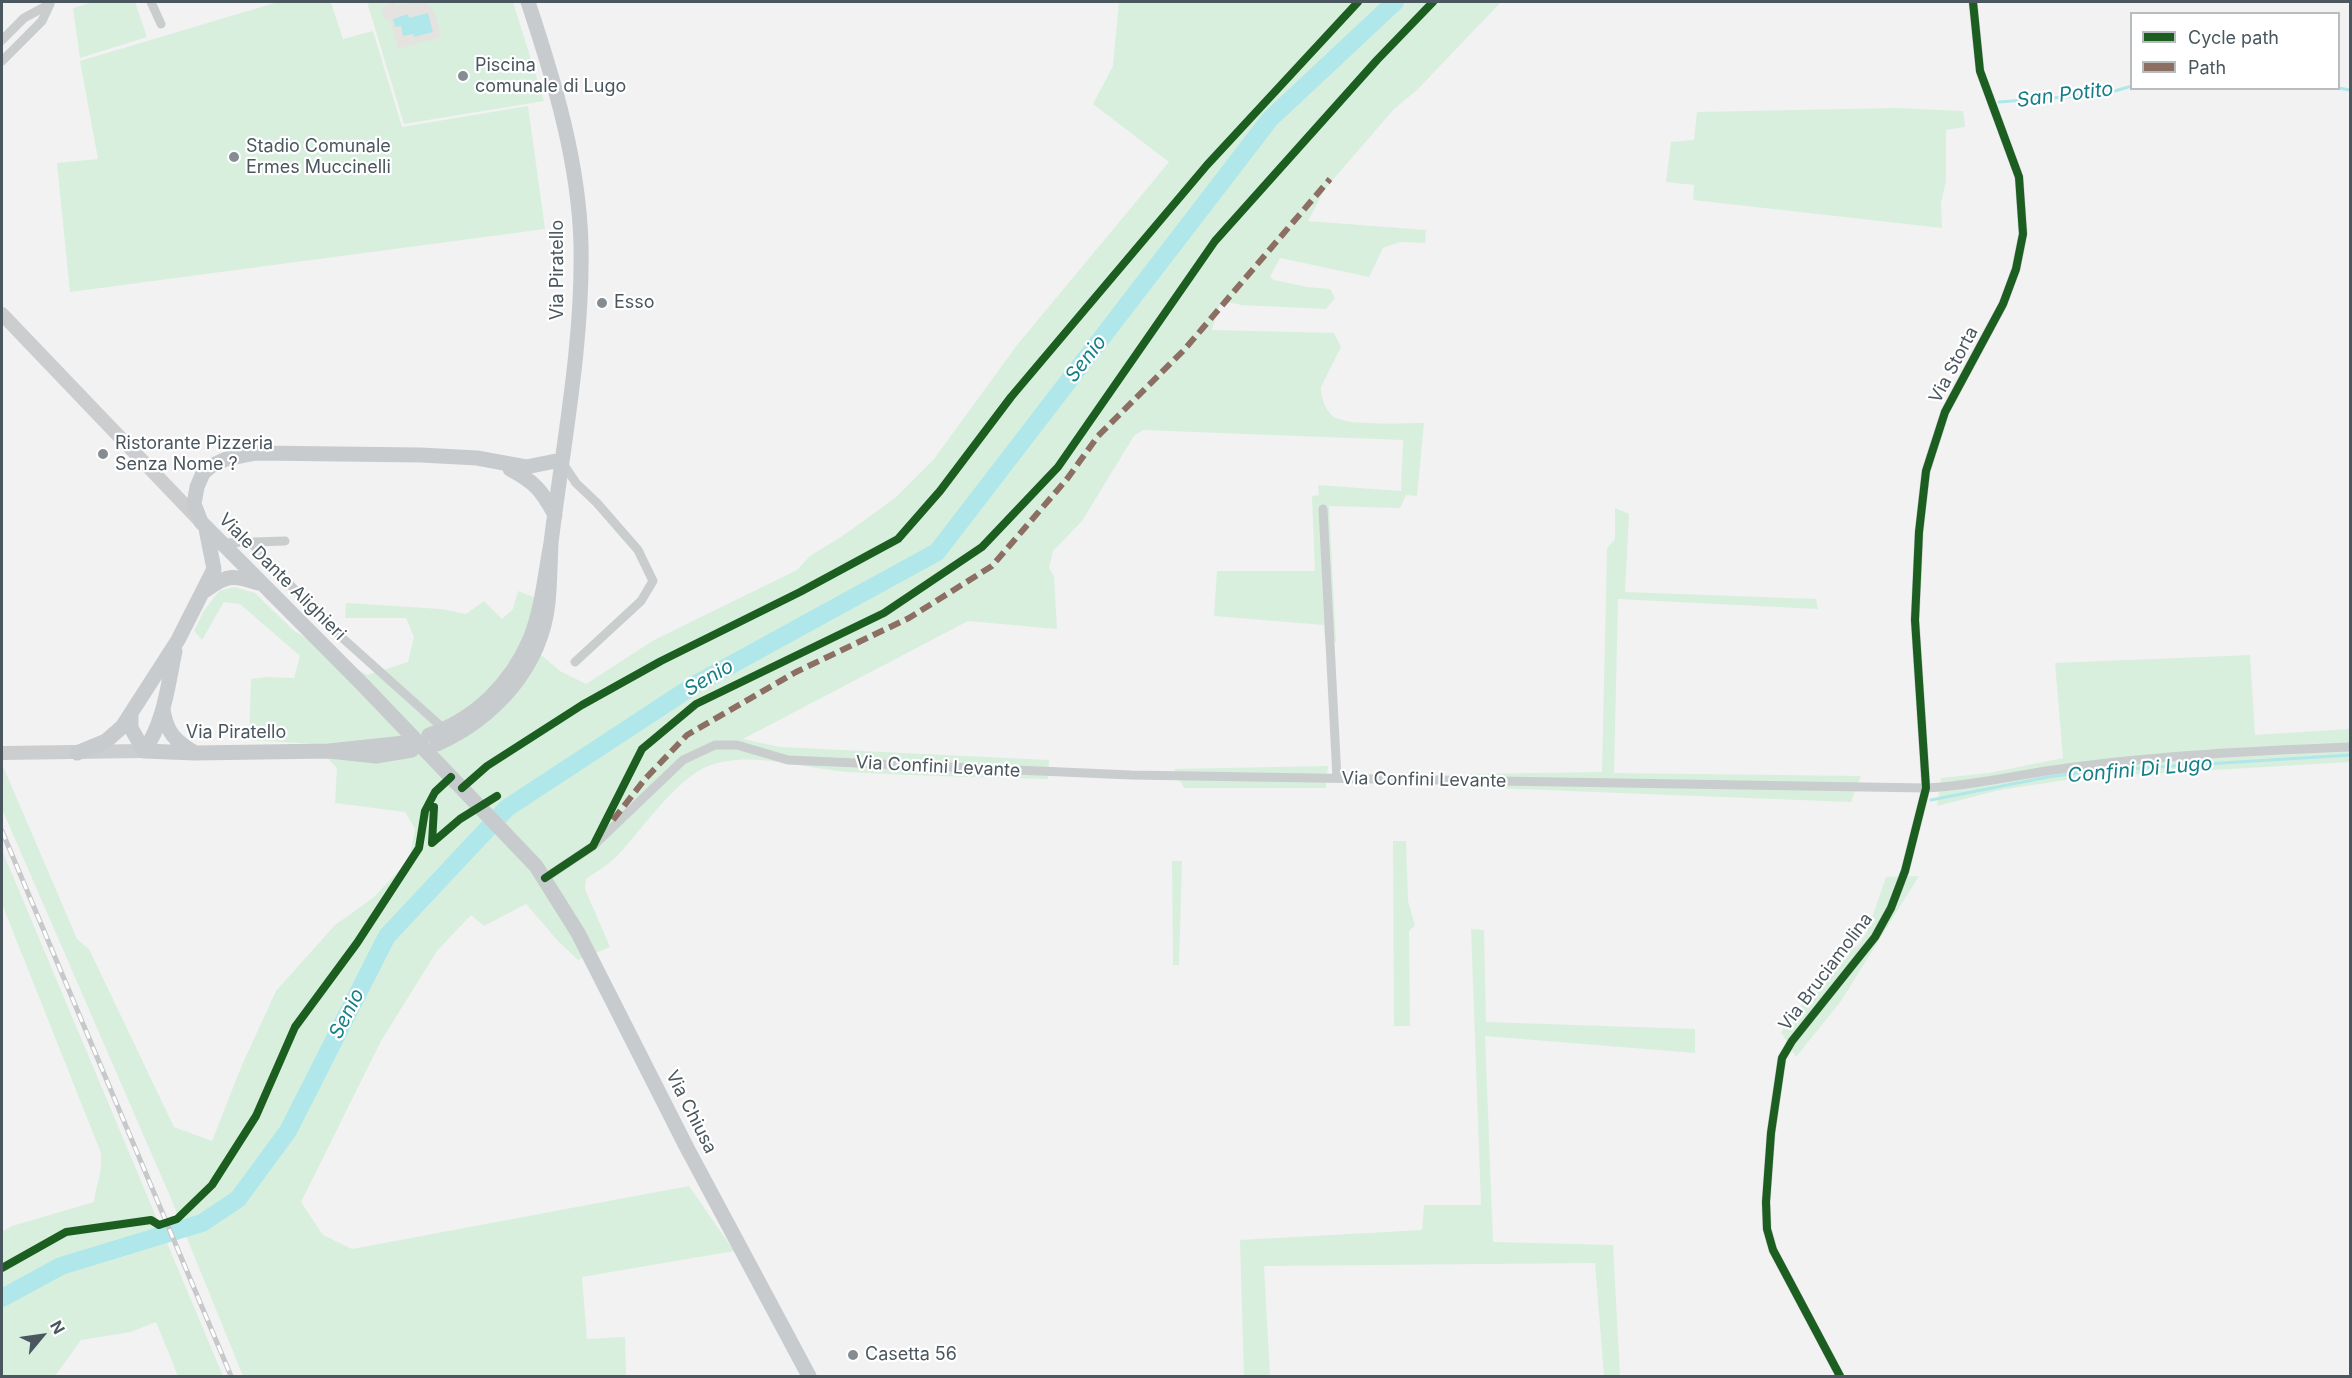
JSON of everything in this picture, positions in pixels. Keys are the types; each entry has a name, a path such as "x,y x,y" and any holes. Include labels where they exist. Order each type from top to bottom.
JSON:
{"main road":[{"name":"Via Piratello","path":"528,2 550,69 574,170 581,243 580,307 573,380 551,543 531,638 505,683 488,701 457,723 444,729 433,739 465,730 500,702 519,679 541,634 548,604 551,543"},
{"path":"77,753 106,741 122,727 178,640 204,591 214,569 203,524 194,504 197,487 203,473 211,466 226,459 256,453 318,452 477,458 526,467 561,460"},
{"path":"499,463 529,478 542,492 555,515"},
{"name":"Viale Dante Alighieri","path":"203,524 364,686 540,872"},
{"path":"204,591 219,580 236,576 262,584"},
{"path":"131,714 131,728 144,751 154,738 163,709 178,640"},
{"path":"163,709 165,725 178,743 195,753"},
{"name":"Via Piratello","path":"144,751 195,753 329,751 408,746"},
{"name":"Via Chiusa","path":"540,872 578,933 687,1148 809,1377"}],"street":[{"path":"2,40 24,18 52,2"},
{"path":"2,61 42,21 52,2"},
{"path":"151,2 161,24"},
{"name":"Via Storta","path":"1926,788 1915,620 1919,532 1926,471 1945,412 2003,304 2016,269 2023,234 2019,177 1980,71 1973,2"},
{"name":"Viale Dante Alighieri","path":"2,314 203,524"},
{"path":"561,460 576,483 597,503 638,550 653,581 640,601 575,662"},
{"path":"1323,509 1336,778"},
{"path":"221,543 285,541"},
{"path":"250,542 329,626 444,729"},
{"name":"Via Confini Levante","path":"540,872 593,846 683,760 715,745 737,745 788,760 1131,776 1926,788 1959,787 2066,768 2210,753 2350,747"},
{"path":"2,753 144,751"},
{"name":"Via Bruciamolina","path":"1840,1377 1773,1250 1767,1229 1766,1202 1771,1133 1782,1058 1792,1041 1875,937 1891,908 1905,871 1926,788"}],"green space":[{"path":"92,2 135,2 147,37 80,58 73,8"},
{"path":"278,2 331,2 343,39 373,31 402,127 528,106 545,229 70,292 57,163 98,159 80,61"},
{"name":"Piscina comunale di Lugo","path":"367,2 513,2 544,101 404,124"},
{"path":"1119,2 1501,2 1417,90 1394,109 1325,189 1308,221 1426,230 1425,243 1400,242 1383,248 1369,277 1280,258 1270,277 1274,280 1307,287 1330,289 1335,298 1326,309 1242,305 1221,301 1212,330 1334,333 1341,347 1321,387 1324,404 1334,417 1352,422 1424,423 1417,496 1406,495 1400,508 1329,506 1336,642 1325,641 1324,625 1214,616 1217,571 1315,571 1312,496 1319,495 1318,485 1401,491 1403,440 1143,430 1134,436 1082,521 1053,551 1049,568 1054,576 1057,629 968,621 743,739 780,747 1049,760 1048,779 847,772 758,760 723,762 706,767 683,782 615,858 586,879 585,889 610,947 578,960 526,904 484,926 471,915 437,951 381,1041 301,1202 323,1235 352,1249 689,1186 734,1251 582,1277 587,1339 625,1337 626,1376 243,1376 169,1194 2,809 2,764 77,939 89,949 174,1127 212,1141 242,1065 276,991 335,925 373,898 409,860 415,829 405,812 335,803 337,768 314,744 249,740 251,679 294,678 300,656 240,604 224,602 202,640 194,631 203,612 219,591 234,587 255,593 293,630 367,675 408,662 414,637 406,618 345,618 346,603 441,609 466,614 484,601 502,619 513,609 518,591 534,597 540,654 560,671 586,684 654,640 797,570 810,556 844,535 895,498 934,459 1017,345 1169,162 1093,104 1113,66"},
{"path":"1896,108 1963,111 1965,127 1946,130 1946,181 1941,203 1942,228 1693,200 1694,185 1666,182 1671,142 1694,140 1697,112"},
{"path":"1615,508 1629,514 1625,592 1816,599 1818,609 1618,599 1614,773 1861,776 1851,802 1467,787 1469,774 1602,772 1607,548 1615,539"},
{"path":"2250,655 2255,735 2350,729 2350,762 2079,778 2000,790 1937,806 1941,778 1989,773 2063,758 2055,663"},
{"path":"1328,766 1326,788 1184,788 1174,769"},
{"path":"1393,841 1406,841 1408,901 1415,925 1409,931 1410,1026 1394,1026"},
{"path":"2,850 223,1376 178,1376 156,1322 131,1332 81,1340 55,1376 2,1376 2,1232 12,1226 94,1202 101,1153 2,904"},
{"path":"1172,861 1182,861 1179,965 1173,965"},
{"path":"1919,876 1841,1001 1796,1057 1781,1032 1843,949 1857,947 1867,932 1886,877"},
{"path":"1471,929 1484,930 1486,1022 1695,1029 1695,1053 1485,1036 1493,1242 1613,1245 1620,1376 1604,1376 1595,1263 1264,1266 1270,1376 1244,1376 1240,1240 1422,1230 1424,1205 1481,1205"}],"sand":[{"path":"389,2 394,2 395,6 410,2 426,2 435,13 441,37 398,49 391,23 385,20 381,8 390,5"}],"water":[{"path":"428,13 433,32 414,37 413,34 403,36 401,26 395,27 393,19 408,14 409,18"}],"waterway":[{"name":"Senio","path":"2,1298 61,1266 202,1223 238,1199 288,1131 387,936 507,808 696,684 937,552 1270,119 1395,2"},
{"name":"San Potito","path":"1999,102 2104,94 2130,87"},
{"name":"San Potito","path":"2340,88 2350,90"},
{"name":"Confini Di Lugo","path":"1931,800 2048,777 2094,771 2350,755"}],"railway":[{"path":"2,831 231,1376"}],"marked path":[{"path":"613,820 645,779 687,735 796,672 909,618 992,566 1067,479 1098,436 1184,350 1330,179"}],"cycle path":[{"path":"462,788 487,766 582,705 661,661 800,592 898,539 940,491 1011,397 1207,165 1358,2"},
{"path":"545,878 593,846 642,749 696,704 884,613 982,547 1058,467 1215,241 1377,60 1433,2"},
{"path":"1840,1376 1773,1250 1767,1229 1766,1202 1771,1133 1782,1058 1792,1041 1875,937 1891,908 1905,871 1926,788 1915,620 1919,532 1926,471 1945,412 2003,304 2016,269 2023,234 2019,177 1980,71 1973,2"},
{"path":"2,1268 66,1232 151,1220 159,1225 177,1219 212,1185 256,1116 295,1027 357,943 419,848 425,811 435,792 451,777"},
{"path":"434,807 432,843 460,819 497,796"}],"place":[{"name":"Piscina comunale di Lugo","path":"463,76"},
{"name":"Stadio Comunale Ermes Muccinelli","path":"234,157"},
{"name":"Esso","path":"602,303"},
{"name":"Ristorante Pizzeria Senza Nome ?","path":"103,454"},
{"name":"Casetta 56","path":"853,1355"}]}
